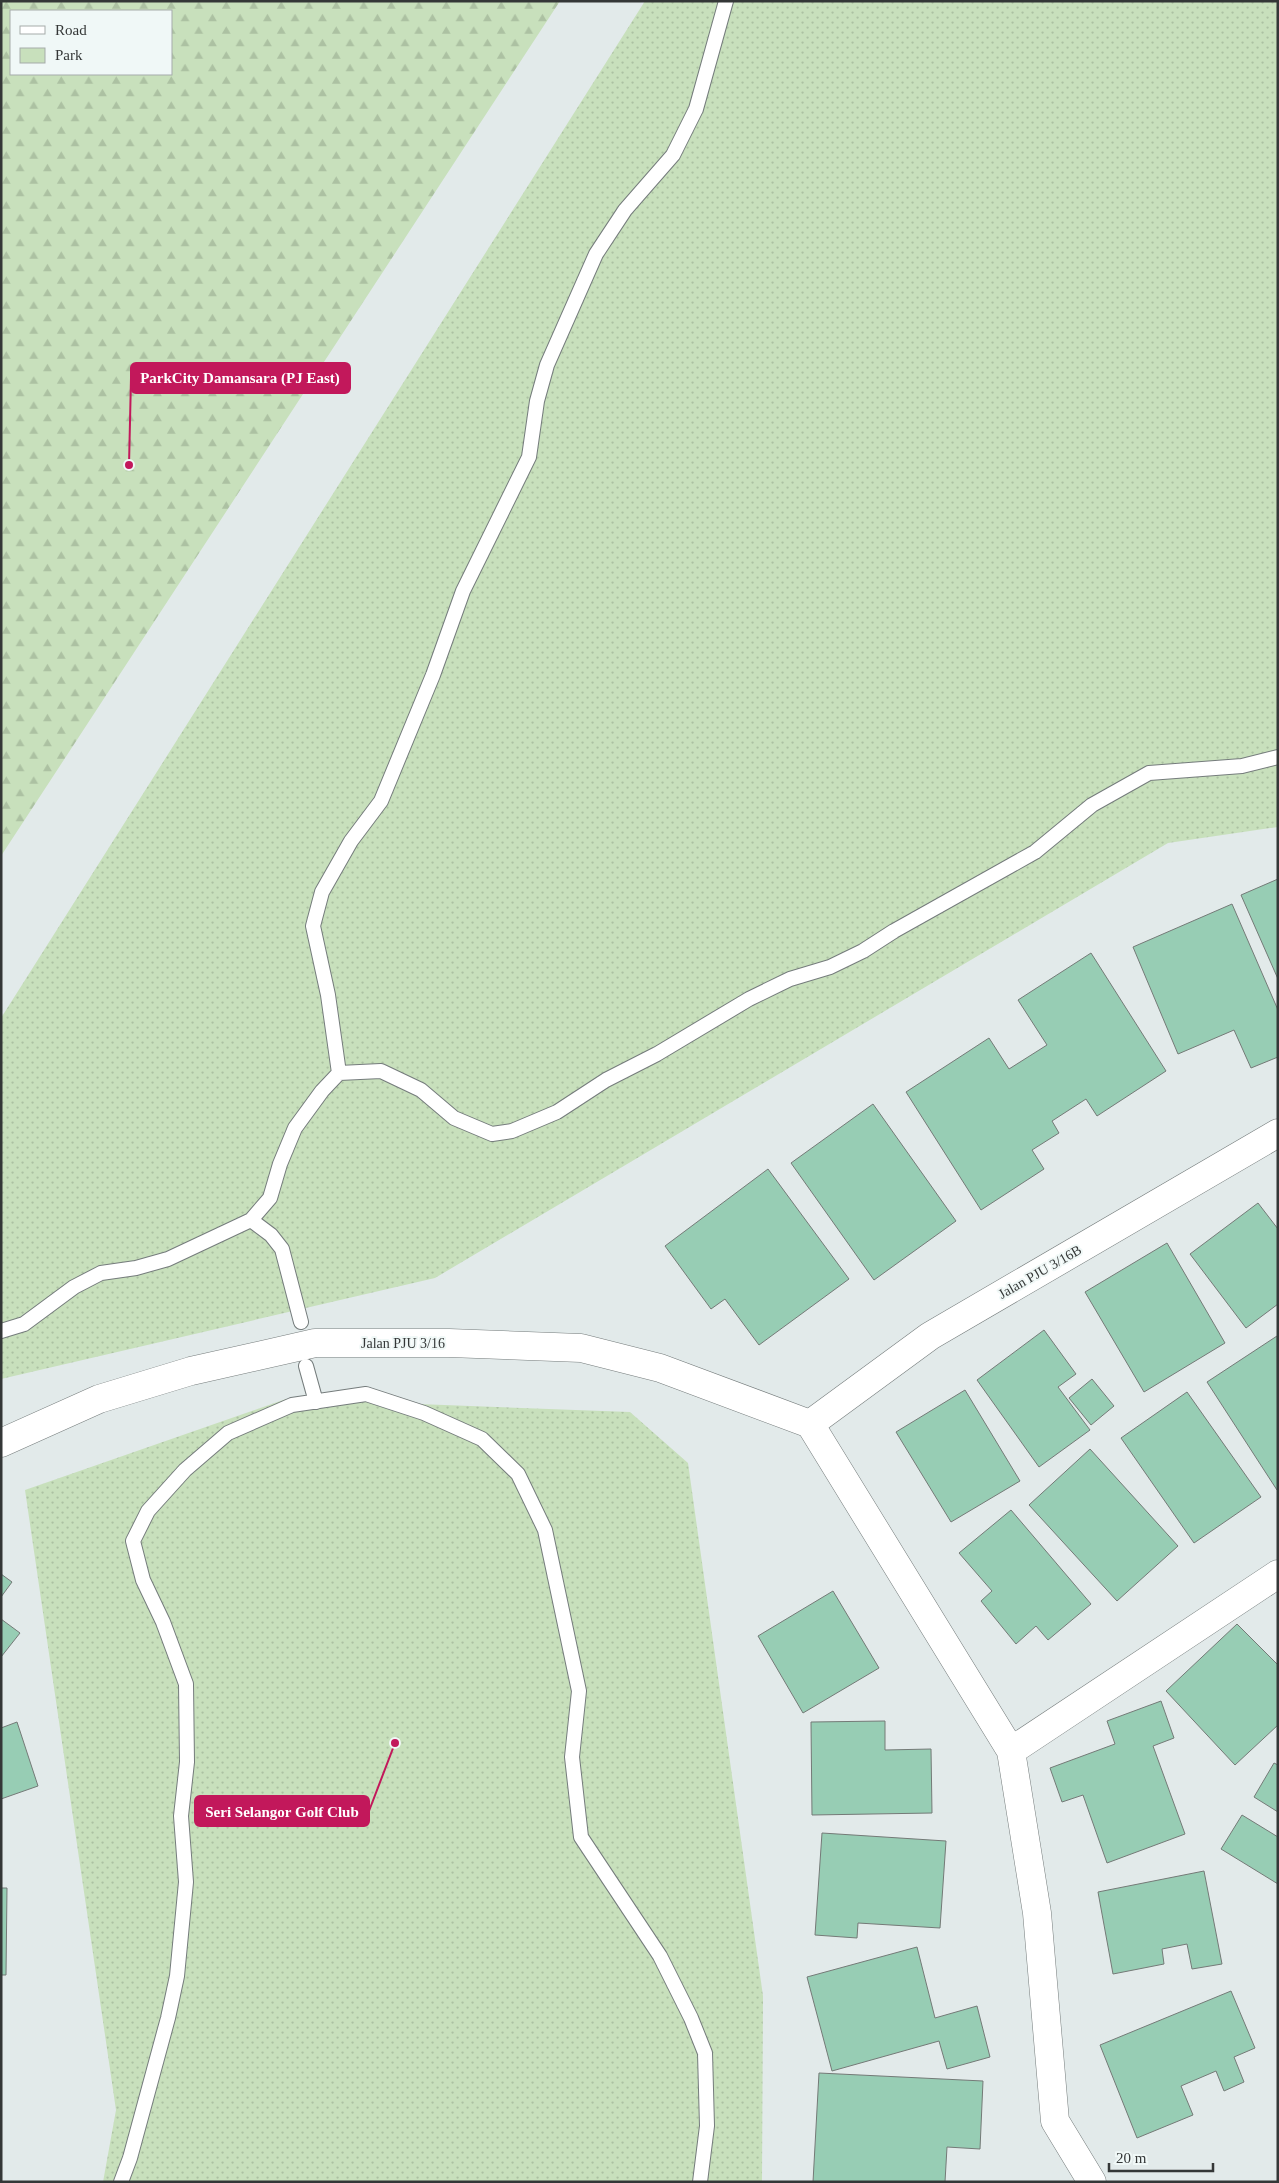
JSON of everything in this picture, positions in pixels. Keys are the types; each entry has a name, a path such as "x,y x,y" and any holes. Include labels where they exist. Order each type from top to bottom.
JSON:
{"street":[{"name":"Jalan PJU 3/16B","path":"810,1424 930,1336 1278,1133"},
{"name":"Jalan PJU 3/16","path":"1,1443 99,1399 191,1370 315,1343 449,1343 581,1348 660,1368 810,1424"},
{"path":"810,1424 1011,1751 1037,1913 1055,2121 1092,2182"},
{"path":"1011,1751 1278,1574"}],"lane":[{"path":"339,1073 328,995 313,926 322,892 352,841 381,800 433,674 463,591 529,457 537,401 547,366 596,254 625,210 673,156 696,109 726,1"},
{"path":"1,1331 24,1324 74,1287 101,1273 136,1268 168,1259 251,1220 270,1198 280,1164 295,1128 322,1091 339,1073 381,1071 421,1090 454,1118 492,1134 512,1131 557,1112 606,1080 657,1054 749,999 790,979 830,967 863,951 894,931 1035,852 1092,805 1149,773 1242,766 1278,757"},
{"path":"251,1220 271,1235 282,1248 301,1322"},
{"path":"306,1366 316,1402"},
{"path":"121,2182 130,2158 168,2018 177,1976 186,1882 180,1816 186,1762 186,1684 164,1622 143,1580 133,1541 148,1512 185,1470 228,1433 292,1405 366,1394 424,1413 482,1439 518,1474 545,1530 579,1691 572,1757 581,1837 660,1956 692,2018 705,2053 707,2126 700,2182"}],"green space":[{"path":"1,1 560,1 1,856"},
{"path":"645,1 1278,1 1278,827 1168,843 435,1278 1,1379 1,1018"},
{"path":"286,1399 630,1412 688,1463 763,1996 762,2182 103,2182 116,2110 25,1490"}],"building":[{"path":"1278,879 1278,979 1241,895"},
{"path":"1232,904 1278,1010 1278,1057 1251,1068 1234,1030 1178,1054 1133,947"},
{"path":"1091,953 1166,1071 1097,1116 1086,1099 1052,1121 1059,1133 1032,1150 1044,1169 981,1210 906,1092 989,1038 1009,1069 1047,1045 1018,1000"},
{"path":"873,1104 956,1221 874,1280 791,1163"},
{"path":"768,1169 849,1279 759,1345 725,1299 711,1309 665,1246"},
{"path":"1258,1203 1278,1229 1278,1304 1246,1328 1190,1254"},
{"path":"1167,1243 1225,1343 1144,1392 1085,1292"},
{"path":"1044,1330 1076,1374 1058,1387 1090,1430 1039,1467 977,1380"},
{"path":"1277,1336 1278,1490 1207,1382"},
{"path":"1092,1379 1114,1406 1091,1425 1069,1398"},
{"path":"965,1390 1020,1481 951,1522 896,1432"},
{"path":"1187,1392 1261,1497 1194,1543 1121,1438"},
{"path":"1090,1449 1178,1546 1117,1601 1029,1505"},
{"path":"1011,1510 1091,1604 1048,1640 1036,1626 1016,1644 981,1601 992,1591 959,1553"},
{"path":"1,1574 12,1582 1,1597"},
{"path":"833,1591 879,1668 803,1713 758,1636"},
{"path":"1,1619 20,1633 1,1657"},
{"path":"1237,1624 1278,1665 1278,1725 1235,1765 1166,1691"},
{"path":"1161,1701 1174,1738 1153,1746 1185,1834 1107,1863 1083,1795 1062,1802 1050,1768 1115,1744 1107,1721"},
{"path":"885,1721 885,1750 931,1749 932,1813 812,1815 811,1722"},
{"path":"17,1722 38,1786 1,1799 1,1728"},
{"path":"1274,1763 1278,1765 1278,1812 1254,1797"},
{"path":"1242,1815 1278,1837 1278,1884 1221,1849"},
{"path":"822,1833 946,1841 940,1928 858,1923 857,1938 815,1935"},
{"path":"1204,1871 1222,1964 1192,1969 1187,1944 1162,1949 1164,1964 1113,1974 1098,1892"},
{"path":"1,1888 7,1888 6,1975 1,1975"},
{"path":"917,1947 935,2018 977,2006 990,2057 947,2069 939,2041 832,2071 807,1977"},
{"path":"1231,1991 1255,2048 1234,2057 1244,2082 1224,2091 1216,2071 1181,2086 1193,2115 1137,2138 1100,2045"},
{"path":"819,2073 983,2081 980,2149 947,2147 945,2182 813,2182"}],"place":[{"name":"ParkCity Damansara (PJ East)","path":"129,465"},
{"name":"Seri Selangor Golf Club","path":"395,1743"}]}
